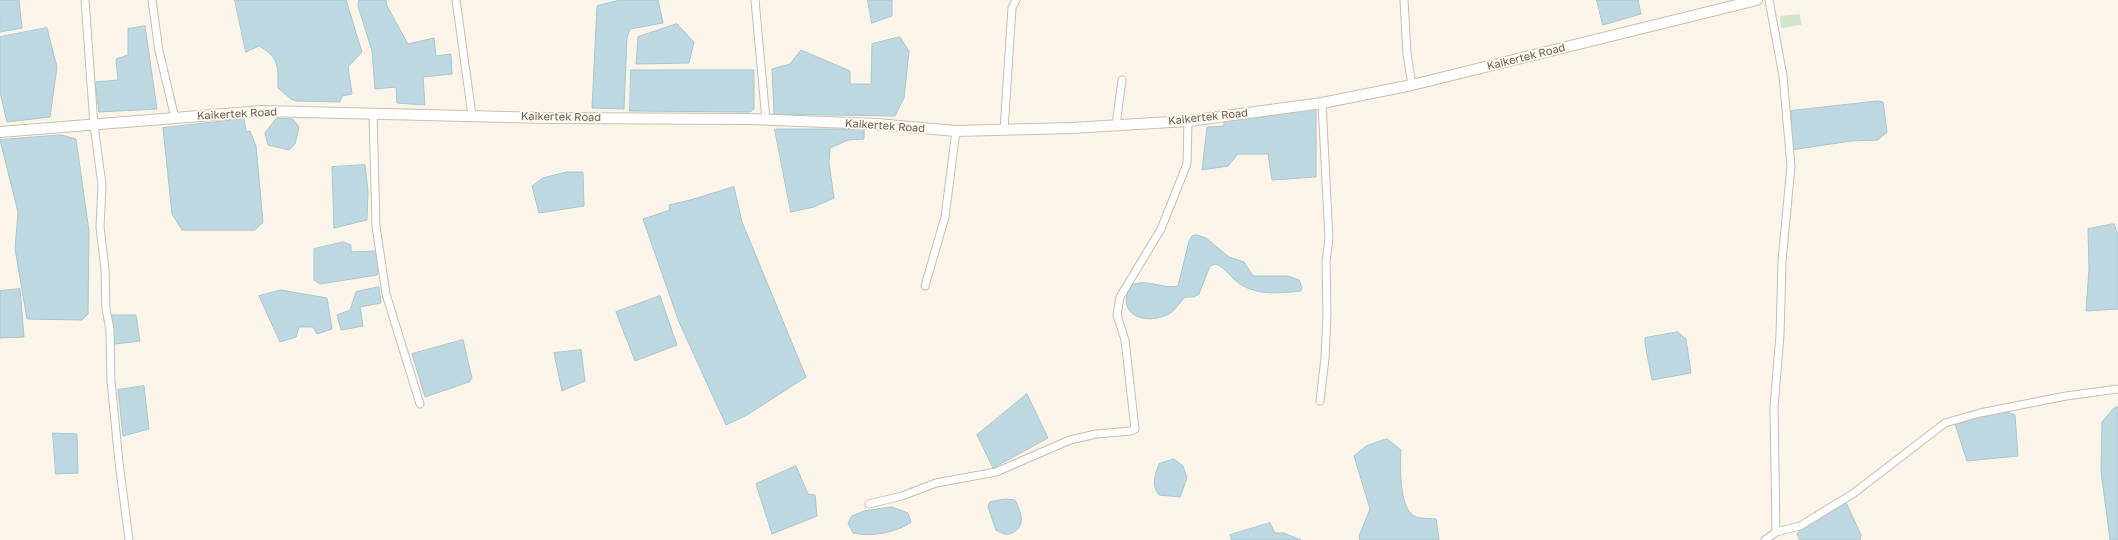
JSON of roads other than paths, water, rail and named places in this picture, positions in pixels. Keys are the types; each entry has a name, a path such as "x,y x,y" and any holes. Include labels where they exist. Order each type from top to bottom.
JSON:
{"main road":[{"name":"Kaikertek Road","path":"0,132 262,111 548,118 766,120 877,124 956,131 1188,121 1322,103 1412,85 1757,0"}],"street":[{"path":"85,0 94,124 102,185 100,227 105,269 106,309 110,330 112,388 119,462 129,540"},
{"path":"152,0 159,51 175,118"},
{"path":"456,0 472,115"},
{"path":"755,0 766,120"},
{"path":"1004,130 1012,8 1016,0"},
{"path":"1404,0 1407,54 1412,85"},
{"path":"1769,0 1783,76 1791,166 1782,261 1780,334 1774,407 1776,532"},
{"path":"1116,125 1122,80"},
{"path":"1320,401 1325,358 1327,314 1326,261 1329,238 1322,103"},
{"path":"373,113 376,226 386,294 420,404"},
{"path":"869,504 902,496 936,483 996,472 1070,440 1096,434 1131,431 1135,429 1124,340 1117,315 1119,303 1127,286 1161,230 1187,164 1188,121"},
{"path":"925,286 945,217 956,131"},
{"path":"1765,540 1776,532 1800,526 1854,493 1945,423 1980,413 2058,398 2118,389"}],"water":[{"path":"0,0 19,0 22,28 0,32"},
{"path":"235,0 346,0 362,52 348,67 352,94 342,96 340,102 296,101 291,99 278,88 278,73 274,58 266,50 259,46 246,52"},
{"path":"359,0 386,0 387,6 408,44 434,38 436,56 451,54 452,74 423,77 425,105 397,103 396,87 375,89 372,51 358,6"},
{"path":"621,0 658,0 663,23 630,29 627,38 624,109 592,108 597,6"},
{"path":"868,0 892,0 892,16 872,23"},
{"path":"1597,0 1638,0 1641,14 1603,25"},
{"path":"677,24 694,42 689,63 636,64 638,37"},
{"path":"145,26 157,109 99,112 95,82 118,80 116,59 128,55 128,29"},
{"path":"47,28 57,67 50,117 7,122 0,92 0,37"},
{"path":"900,37 909,51 904,98 895,116 774,114 772,69 790,64 801,50 850,71 850,84 871,84 872,44"},
{"path":"631,70 754,70 754,109 750,112 630,111"},
{"path":"1878,101 1883,102 1887,132 1878,140 1851,141 1791,150 1791,111"},
{"path":"1316,108 1316,177 1272,180 1268,154 1238,154 1228,166 1202,170 1207,127 1224,126 1224,119"},
{"path":"277,118 293,119 299,127 295,144 289,150 268,145 265,133"},
{"path":"244,119 246,132 250,131 256,146 263,222 255,230 182,230 172,214 163,128"},
{"path":"775,129 864,129 864,139 848,140 830,148 829,163 834,198 814,207 791,212"},
{"path":"61,135 76,139 89,231 88,314 82,320 27,319 15,249 18,212 0,140"},
{"path":"365,165 368,191 367,220 334,228 332,167"},
{"path":"567,172 583,172 584,206 539,213 532,186 543,178"},
{"path":"734,187 742,222 806,377 747,415 726,425 679,322 643,219 670,210 669,205"},
{"path":"2114,224 2118,234 2118,309 2086,311 2089,269 2088,229"},
{"path":"1197,235 1206,238 1229,257 1244,262 1253,276 1288,276 1299,280 1302,287 1301,291 1269,293 1247,288 1216,264 1210,266 1199,294 1194,297 1185,297 1170,314 1150,319 1141,318 1129,311 1127,296 1130,286 1148,283 1172,287 1178,286 1189,241 1192,236"},
{"path":"344,242 351,245 351,252 375,251 379,255 377,275 320,284 314,280 314,249"},
{"path":"379,287 381,303 360,307 363,326 341,330 337,315 350,310 356,292"},
{"path":"20,289 24,337 0,338 0,291"},
{"path":"281,290 327,298 332,329 317,334 313,327 299,327 296,337 280,342 259,296"},
{"path":"660,296 677,345 635,361 616,312"},
{"path":"111,315 136,315 140,341 115,344"},
{"path":"1678,332 1686,339 1691,373 1652,380 1645,338"},
{"path":"463,340 472,378 469,382 425,397 412,354"},
{"path":"581,350 585,381 562,391 554,353"},
{"path":"144,386 149,429 123,436 118,390"},
{"path":"1027,394 1048,438 993,468 977,435"},
{"path":"2118,407 2118,540 2110,540 2101,471 2102,422 2114,408"},
{"path":"2002,410 2015,415 2018,456 1967,461 1954,421 1990,414"},
{"path":"53,433 77,434 78,473 56,474"},
{"path":"1387,439 1401,450 1400,466 1403,495 1409,511 1416,517 1436,519 1439,540 1360,540 1359,536 1370,509 1354,456 1366,446"},
{"path":"1174,459 1183,466 1187,478 1180,497 1159,495 1154,484 1159,464"},
{"path":"796,466 808,494 815,495 817,516 772,534 756,484"},
{"path":"1006,499 1015,500 1021,514 1021,523 1017,530 1012,533 1004,534 996,530 988,506 990,502"},
{"path":"1845,500 1861,535 1860,540 1800,540 1797,534 1803,527"},
{"path":"892,507 908,513 911,522 898,529 883,533 867,535 853,533 848,523 852,516 864,511"},
{"path":"1270,523 1275,533 1284,533 1301,540 1232,540 1230,535"}]}
